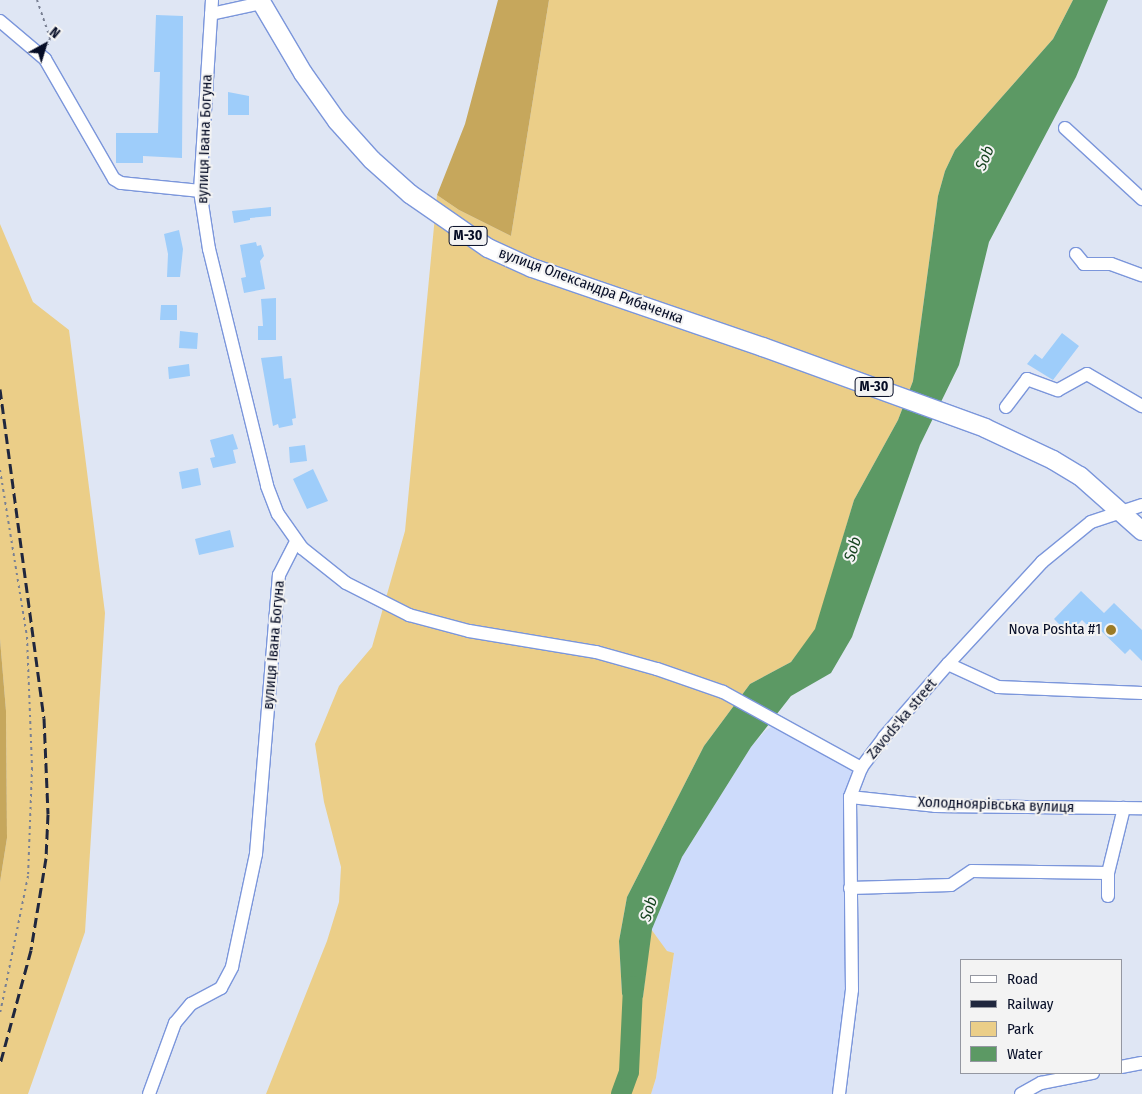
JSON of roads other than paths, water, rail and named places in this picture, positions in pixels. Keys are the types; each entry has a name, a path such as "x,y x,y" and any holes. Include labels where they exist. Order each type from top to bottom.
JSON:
{"highway":[{"name":"вулиця Олександра Рибаченка","path":"260,1 303,73 337,121 379,166 446,222 488,248 532,268 763,346 985,428 1053,460 1080,476 1118,511"},
{"name":"М-30","path":"1118,511 1142,531"}],"street":[{"name":"вулиця Івана Богуна","path":"149,1094 175,1022 191,1004 221,988 232,967 256,854 279,576 296,541 278,514 267,486 212,263 200,191 212,0"},
{"path":"211,14 260,1"},
{"path":"0,21 44,59 114,179 121,183 200,191"},
{"path":"1064,128 1142,199"},
{"path":"1076,254 1084,264 1111,264 1142,273"},
{"path":"1006,407 1027,379 1058,390 1087,374 1142,406"},
{"name":"Zavods'ka street","path":"838,1094 852,990 850,797 861,768 884,737 948,664 1042,562 1091,522 1118,511 1142,505"},
{"path":"296,541 323,568 346,583 409,615 469,631 626,660 723,692 861,768"},
{"path":"948,664 998,686 1142,693"},
{"name":"Холодноярівська вулиця","path":"850,797 934,806 1142,808"},
{"path":"1108,896 1108,872 1124,808"},
{"path":"850,888 951,885 972,871 1108,872"},
{"path":"1122,1068 1142,1064"},
{"path":"1021,1094 1041,1083 1088,1074"}],"water":[{"path":"1073,0 1108,0 1076,77 989,242 959,365 920,445 852,637 831,673 791,696 751,747 682,857 652,929 643,997 632,1011 622,994 619,941 627,897 704,746 750,684 791,662 815,629 854,500 898,420 913,381 938,196 945,171 955,150 1053,39"}],"waterway":[{"name":"Sob","path":"621,1094 629,1072 633,986"}],"railway":[{"path":"0,389 44,718 48,814 46,858 31,950 0,1064"}],"place":[{"name":"Nova Poshta #1","path":"1111,630"}]}
